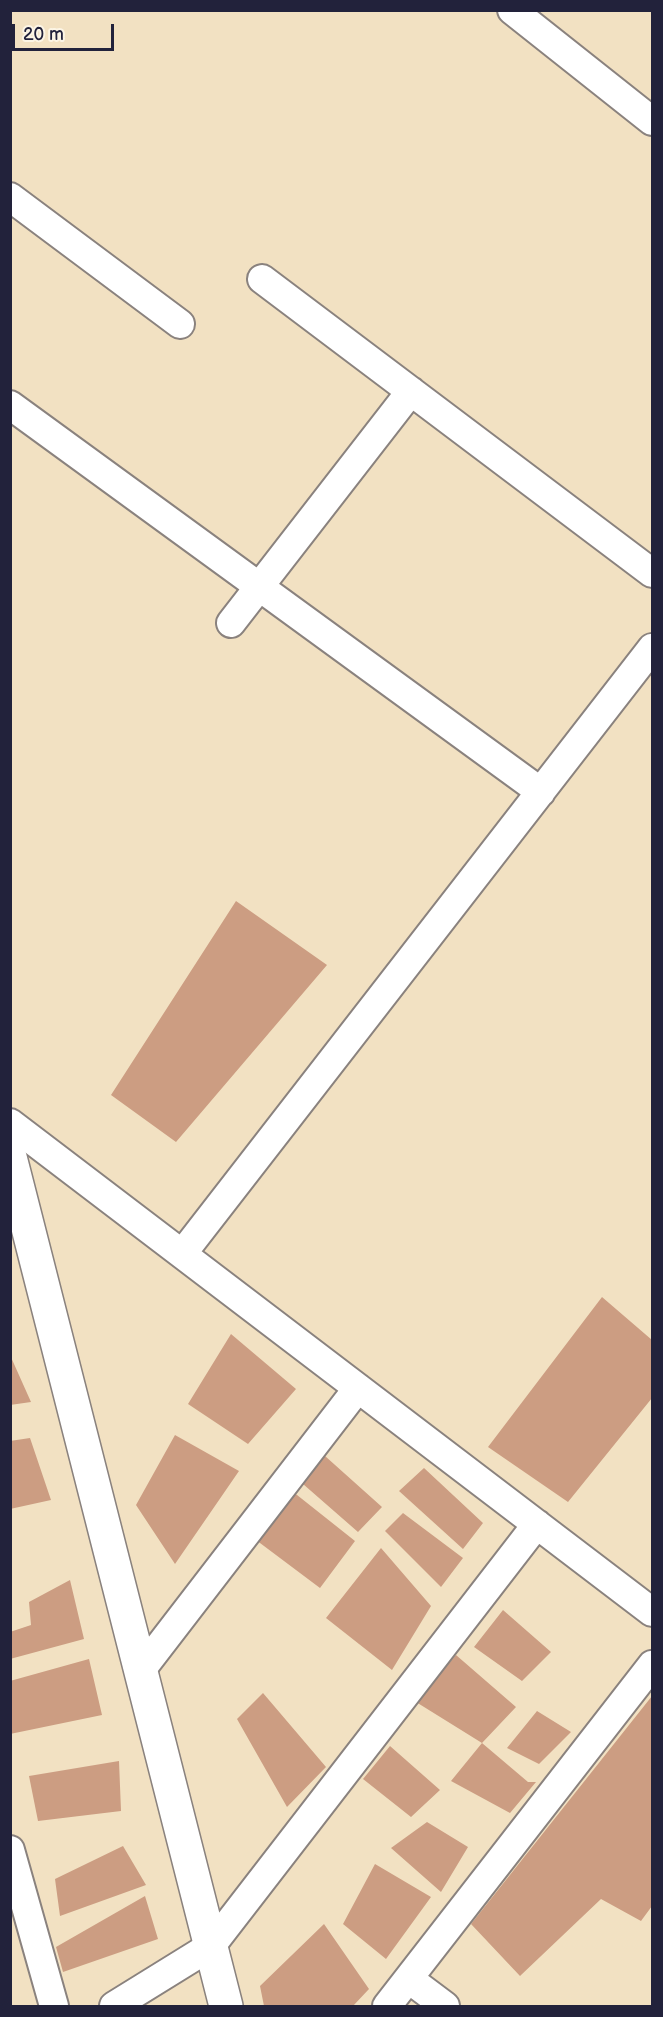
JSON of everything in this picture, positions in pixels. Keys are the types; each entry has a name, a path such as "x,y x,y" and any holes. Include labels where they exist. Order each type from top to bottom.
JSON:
{"street":[{"path":"512,10 652,121"},
{"path":"10,197 180,324"},
{"path":"262,279 652,573"},
{"path":"231,623 411,391"},
{"path":"10,405 541,792"},
{"path":"182,1254 652,648"},
{"path":"10,1123 652,1612"},
{"path":"10,1157 226,2007"},
{"path":"141,1670 358,1388"},
{"path":"114,2007 211,1946 537,1524"},
{"path":"387,2007 652,1665"},
{"path":"10,1850 54,2007"},
{"path":"409,1979 445,2007"}],"building":[{"path":"236,901 327,965 176,1142 111,1095"},
{"path":"602,1297 652,1340 652,1398 568,1502 488,1447"},
{"path":"231,1334 296,1389 248,1444 188,1404"},
{"path":"10,1355 31,1402 10,1405"},
{"path":"175,1435 239,1471 175,1564 136,1505"},
{"path":"30,1438 51,1500 10,1509 10,1441"},
{"path":"325,1456 382,1507 358,1532 303,1484"},
{"path":"424,1468 483,1523 463,1549 399,1491"},
{"path":"292,1491 355,1541 320,1588 256,1540"},
{"path":"403,1513 463,1558 441,1587 385,1531"},
{"path":"381,1548 431,1606 392,1670 326,1618"},
{"path":"70,1580 84,1639 10,1659 10,1632 31,1625 29,1602"},
{"path":"503,1610 551,1652 522,1681 474,1647"},
{"path":"456,1655 516,1707 482,1743 416,1702"},
{"path":"89,1659 102,1715 10,1734 10,1681"},
{"path":"263,1693 326,1767 287,1807 237,1719"},
{"path":"652,1696 652,1906 641,1921 601,1899 520,1976 471,1924"},
{"path":"537,1711 571,1732 539,1764 507,1748"},
{"path":"482,1743 528,1782 536,1782 510,1813 451,1781"},
{"path":"390,1746 440,1790 411,1817 363,1779"},
{"path":"119,1761 121,1811 38,1821 29,1776"},
{"path":"427,1822 468,1847 441,1892 391,1848"},
{"path":"123,1846 146,1885 60,1916 55,1879"},
{"path":"375,1864 431,1897 386,1959 343,1924"},
{"path":"145,1896 158,1939 63,1972 56,1947"},
{"path":"324,1924 369,1989 353,2006 264,2006 260,1986"}]}
